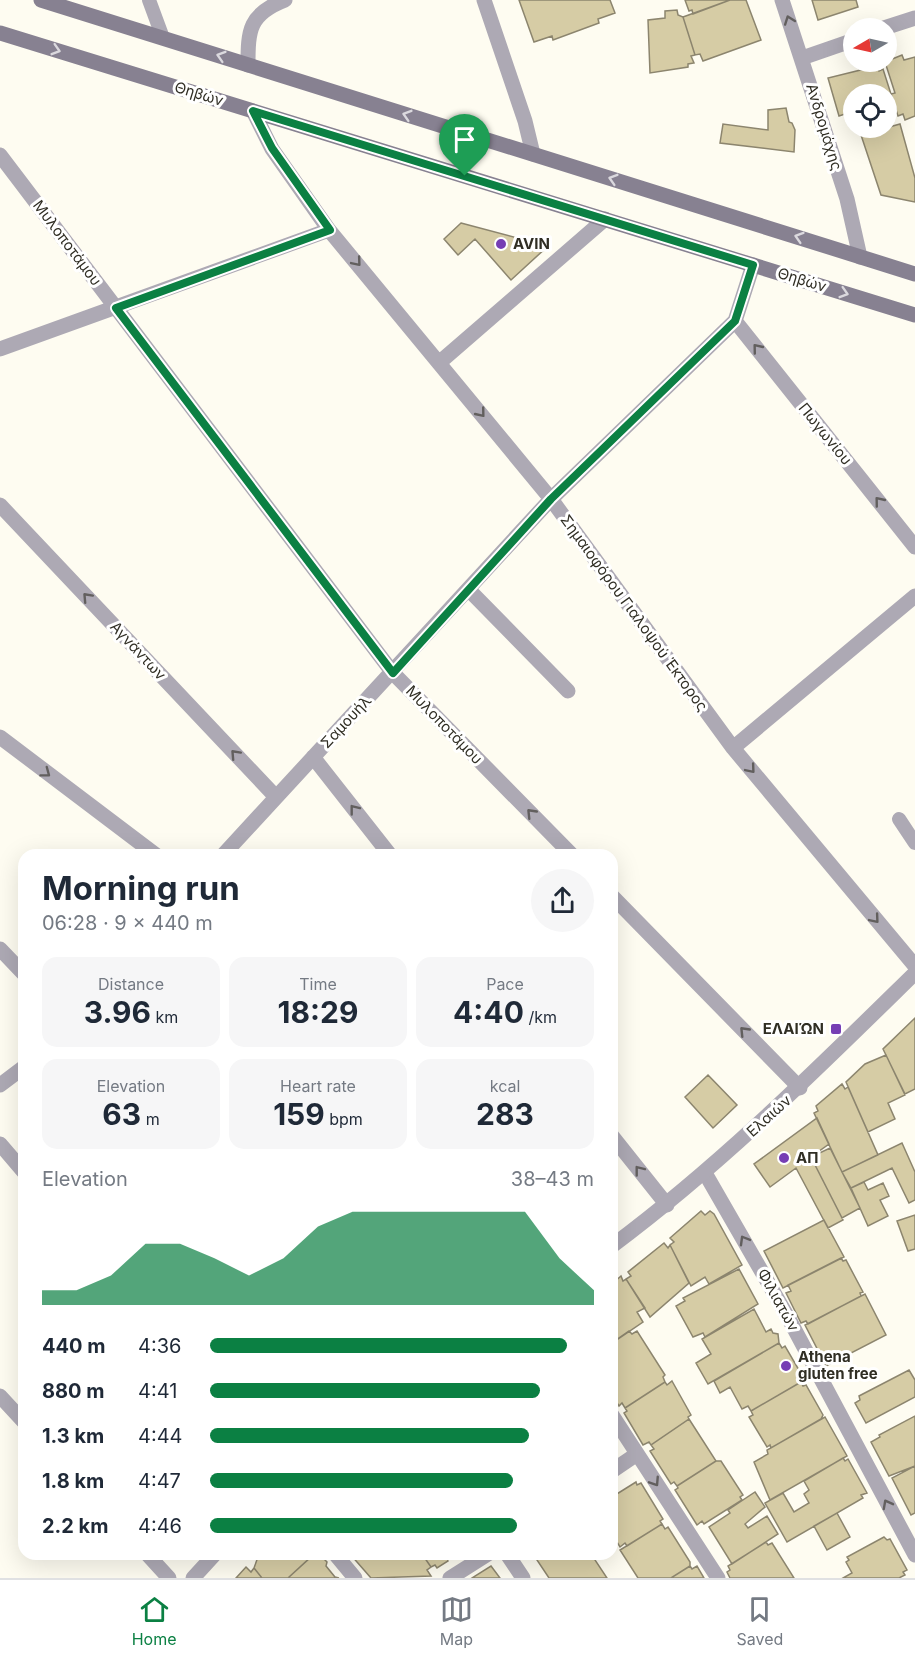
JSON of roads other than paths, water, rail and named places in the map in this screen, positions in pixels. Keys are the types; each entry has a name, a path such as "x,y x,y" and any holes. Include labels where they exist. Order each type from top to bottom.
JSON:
{"main road":[{"path":"41,0 915,274"},
{"name":"Θηβών","path":"0,33 915,315"}],"street":[{"path":"248,65 248,38 253,22 267,7 285,0"},
{"path":"484,0 525,121 533,154"},
{"name":"Ανδρομάχης","path":"782,0 847,199 860,256"},
{"path":"897,24 915,18"},
{"path":"802,58 843,44"},
{"name":"Σημαιοφόρου Γιαλοψού Έκτορος","path":"253,111 272,148 330,230 551,499 733,748 915,966"},
{"name":"Μυλοποτάμου","path":"0,155 393,673 566,849"},
{"path":"440,362 605,219"},
{"path":"0,350 330,230"},
{"name":"Σαμουήλ","path":"228,849 551,499 735,321 753,265"},
{"name":"Πωγωνίου","path":"735,321 915,547"},
{"name":"Αγνάντων","path":"0,505 275,796"},
{"path":"469,590 568,691"},
{"path":"733,748 915,596"},
{"path":"0,737 148,849"},
{"path":"313,757 385,849"},
{"path":"618,902 800,1088"},
{"path":"0,949 18,968"},
{"name":"Ελαιών","path":"618,1242 705,1173 800,1088 915,973"},
{"path":"0,1085 18,1072"},
{"path":"0,1144 18,1165"},
{"path":"618,1144 667,1205"},
{"name":"Φιλιατών","path":"705,1173 789,1318 915,1555"},
{"path":"0,1396 18,1416"},
{"path":"618,1424 718,1578"},
{"path":"618,1467 637,1454"},
{"path":"152,1560 169,1578"},
{"path":"193,1578 210,1560"},
{"path":"340,1560 355,1578"},
{"path":"450,1578 478,1560"},
{"path":"511,1560 523,1578"}],"lane":[{"path":"149,0 163,38"},
{"path":"899,819 915,843"}],"place":[{"name":"AVIN","path":"501,244"},
{"name":"ΕΛΑΙΏΝ","path":"836,1029"},
{"name":"ΑΠ","path":"784,1158"},
{"name":"Athena gluten free","path":"786,1366"}]}
